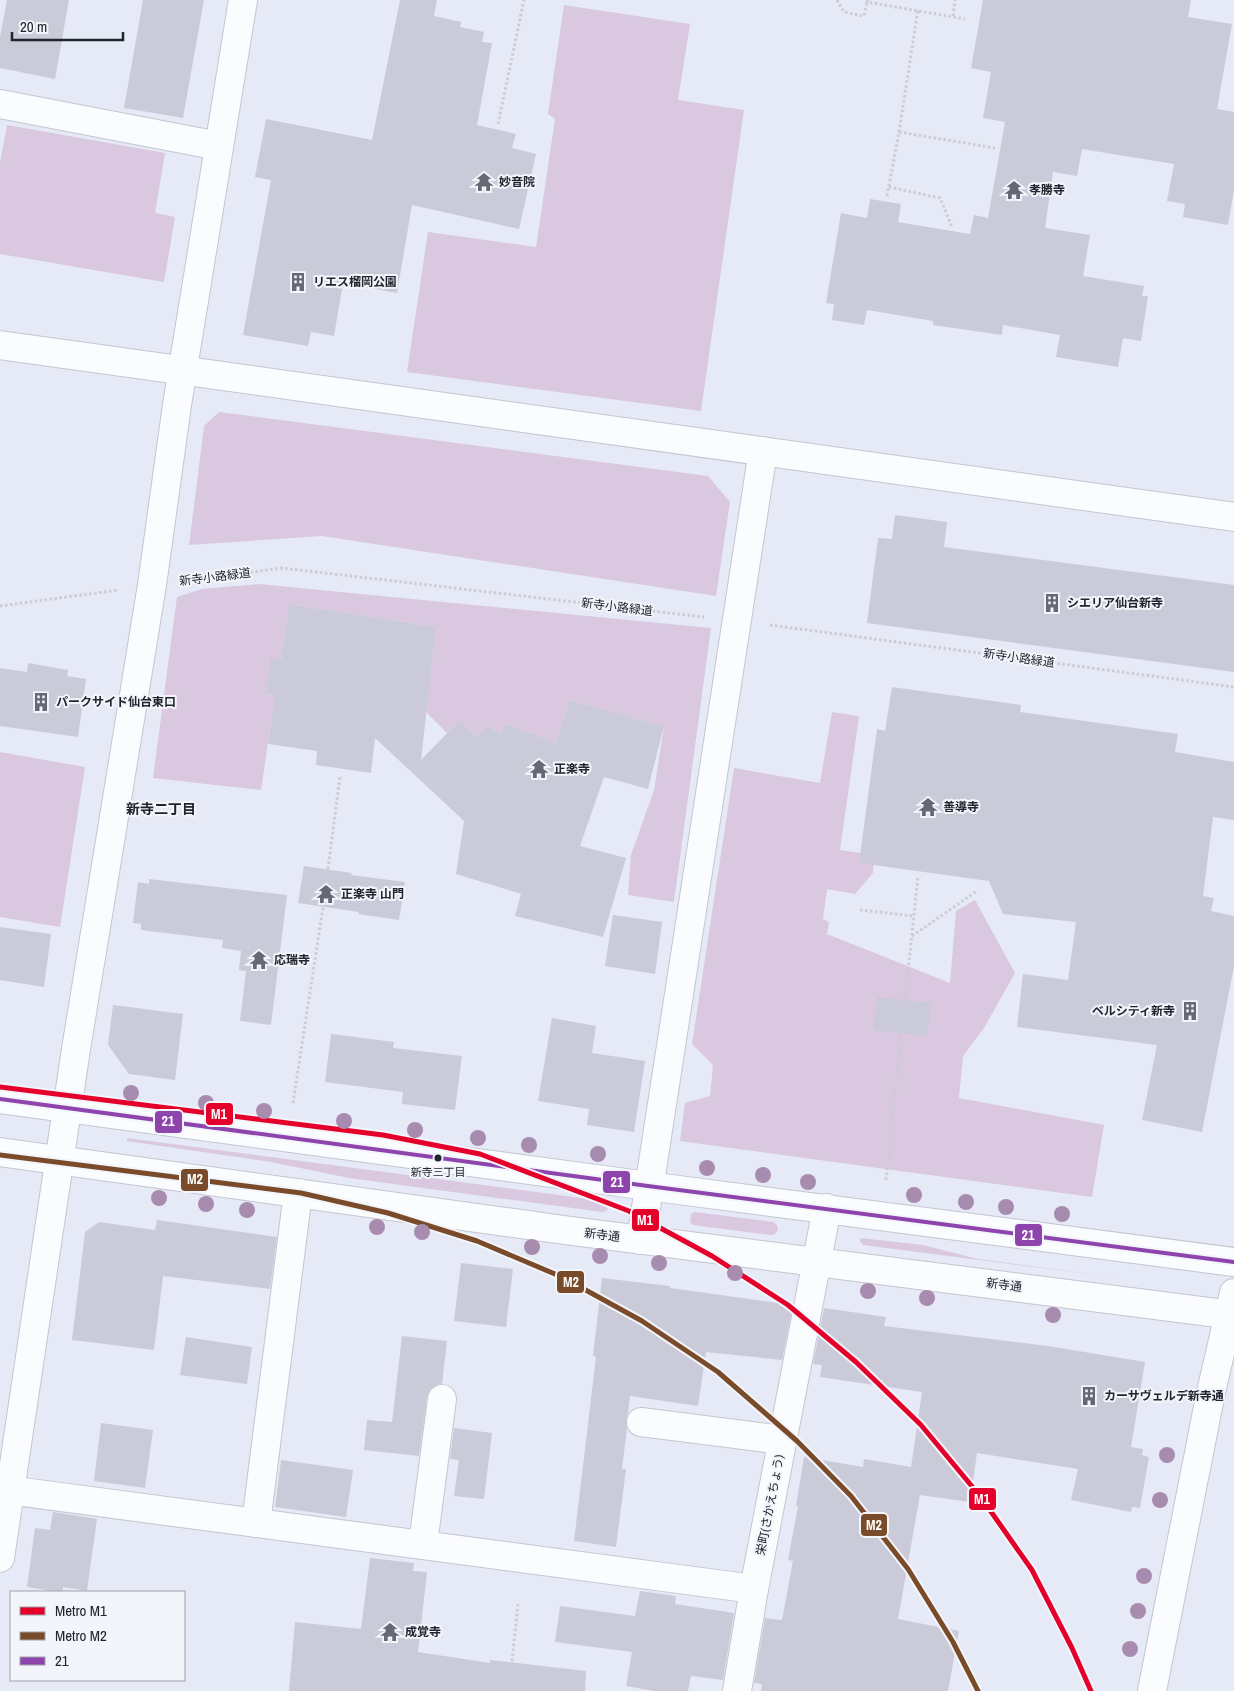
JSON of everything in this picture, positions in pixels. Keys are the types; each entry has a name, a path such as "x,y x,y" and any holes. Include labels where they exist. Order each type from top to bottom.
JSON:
{"street":[{"path":"0,1558 6,1490 152,585 183,370 243,0"},
{"path":"0,104 219,146"},
{"path":"0,344 1234,517"},
{"path":"641,1240 763,451"},
{"path":"0,1099 1234,1262"},
{"name":"新寺通","path":"0,1152 641,1240 1232,1308"},
{"path":"256,1523 298,1193"},
{"name":"栄町(さかえちょう)","path":"737,1691 754,1589 827,1208"},
{"path":"1152,1691 1209,1402 1232,1308"},
{"path":"423,1544 442,1399"},
{"path":"642,1422 782,1440"},
{"path":"6,1490 754,1589"}],"path":[{"path":"498,124 524,0"},
{"path":"837,0 844,12 864,16 867,1 965,19"},
{"path":"953,16 955,0"},
{"path":"887,196 918,10"},
{"path":"899,132 995,148"},
{"path":"889,187 940,198 952,227"},
{"name":"新寺小路緑道","path":"0,606 282,568 736,620 1234,687"},
{"path":"328,869 340,776"},
{"path":"905,1000 918,876"},
{"path":"912,937 977,891"},
{"path":"293,1103 323,907"},
{"path":"860,910 914,916"},
{"path":"886,1180 901,1034"},
{"path":"512,1661 518,1604"}],"shaded area":[{"path":"564,5 690,24 678,100 744,110 701,411 407,372 428,232 536,247 555,119 548,114"},
{"path":"7,125 165,153 155,213 175,217 164,282 0,254 0,163"},
{"path":"219,412 708,476 730,502 716,596 322,536 189,545 204,426"},
{"path":"259,584 711,628 674,902 628,895 631,855 654,790 664,726 569,700 556,743 507,724 500,734 489,725 477,736 460,720 447,733 426,712 436,627 289,604 281,660 266,694 275,695 261,790 153,778 177,597 202,589"},
{"path":"832,712 859,716 840,850 874,855 873,873 855,894 827,889 823,919 829,922 827,934 950,983 956,911 975,900 1015,973 984,1028 963,1056 959,1098 1104,1125 1092,1197 680,1141 685,1103 710,1096 713,1065 692,1044 734,768 820,783"},
{"path":"0,752 85,767 60,927 0,917"},
{"path":"127,1138 604,1201 607,1203 608,1208 602,1212 349,1178 271,1162 127,1141"},
{"path":"695,1212 773,1222 777,1225 778,1230 774,1235 770,1235 693,1225 690,1222 691,1214"},
{"path":"861,1238 923,1245 978,1259 1127,1279 863,1245 860,1241"}],"building":[{"path":"7,0 69,0 55,79 0,68 0,37"},
{"path":"143,0 204,0 183,118 124,108"},
{"path":"400,0 437,0 434,16 461,22 460,27 484,32 482,42 492,43 477,125 516,134 512,148 536,154 519,229 412,205 397,293 343,283 334,336 311,332 308,346 243,335 271,180 255,177 266,119 372,140"},
{"name":"孝勝寺","path":"983,0 1191,0 1188,17 1232,24 1217,109 1234,112 1234,190 1228,225 1183,217 1185,204 1167,201 1174,164 1082,149 1077,176 1053,172 1045,228 1090,235 1083,276 1144,286 1142,296 1148,296 1141,341 1123,338 1118,367 1056,357 1060,335 1003,325 1002,335 933,325 933,321 867,310 864,325 832,320 834,304 826,303 841,213 867,218 870,199 901,204 898,222 970,234 974,215 988,218 1005,122 983,118 991,72 971,68"},
{"name":"シエリア仙台新寺","path":"895,515 947,522 944,547 1234,585 1234,672 867,623 878,538 892,539"},
{"name":"正楽寺","path":"289,604 436,627 421,760 460,720 477,736 489,725 500,734 507,724 556,743 569,700 664,726 648,789 604,777 580,846 626,858 603,937 515,916 521,894 456,874 464,821 375,738 371,773 316,765 317,751 268,744 275,695 266,694 271,658 281,660"},
{"name":"パークサイド仙台東口","path":"28,663 68,670 67,676 86,679 78,737 0,726 0,668 27,672"},
{"path":"892,687 1021,705 1020,712 1178,734 1175,752 1234,762 1234,820 1213,817 1203,896 1214,898 1211,911 1234,916 1234,966 1202,1132 1142,1120 1157,1045 1017,1027 1023,974 1068,980 1076,922 1003,914 989,881 859,863 877,729 885,731"},
{"path":"304,866 352,873 351,875 405,882 399,920 298,903"},
{"name":"応瑞寺","path":"149,879 287,895 271,1025 240,1021 246,971 239,970 241,951 222,948 223,940 141,930 141,924 133,923 138,882 149,884"},
{"path":"613,915 662,922 655,974 605,966"},
{"path":"0,927 51,934 44,987 0,980"},
{"path":"877,997 931,1003 927,1036 874,1030"},
{"path":"113,1005 183,1014 175,1080 129,1074 108,1045"},
{"path":"552,1018 596,1026 592,1053 645,1061 634,1132 587,1125 589,1109 538,1101"},
{"path":"331,1034 394,1042 393,1048 462,1056 455,1110 402,1104 403,1092 325,1082"},
{"path":"157,1220 277,1237 270,1289 163,1276 154,1350 72,1340 85,1232 99,1222 155,1230"},
{"path":"461,1263 513,1269 506,1327 454,1321"},
{"path":"602,1278 670,1286 670,1288 793,1305 782,1360 706,1352 698,1406 630,1396 622,1469 626,1469 616,1547 574,1541 596,1357 593,1356"},
{"path":"824,1308 886,1317 884,1326 1048,1346 1145,1362 1131,1447 1143,1449 1142,1455 1149,1457 1140,1508 1132,1507 1131,1512 1071,1500 1078,1469 977,1453 970,1502 920,1495 898,1619 959,1631 948,1691 761,1691 762,1684 754,1683 765,1618 782,1620 793,1561 788,1560 798,1506 796,1506 804,1457 863,1467 864,1459 911,1467 922,1392 820,1377 822,1365 813,1364"},
{"path":"402,1336 447,1341 442,1384 430,1389 427,1397 419,1456 364,1450 367,1420 392,1422"},
{"path":"186,1337 252,1347 247,1384 180,1375"},
{"path":"101,1423 153,1430 145,1488 94,1481"},
{"path":"454,1428 492,1433 484,1499 454,1496 459,1460 450,1459"},
{"path":"281,1460 353,1470 346,1517 275,1507"},
{"path":"53,1512 97,1519 87,1591 63,1587 63,1591 52,1591 27,1587 35,1528 50,1530"},
{"name":"成覚寺","path":"370,1558 414,1563 413,1571 427,1572 418,1652 490,1663 490,1660 586,1671 585,1691 289,1691 295,1622 361,1629"},
{"path":"640,1591 676,1596 675,1604 734,1613 723,1680 691,1676 688,1691 654,1691 626,1686 632,1652 555,1642 560,1606 635,1616"}],"metro line":[{"name":"M1","path":"0,1087 383,1135 480,1154 629,1211 712,1256 788,1305 856,1362 921,1425 980,1496 1032,1570 1072,1648 1091,1691"},
{"name":"M2","path":"0,1155 301,1193 388,1213 477,1241 562,1277 642,1321 718,1372 797,1441 851,1496 908,1569 953,1642 978,1691"}],"transit line":[{"name":"21","path":"0,1099 1234,1262"}],"place":[{"name":"妙音院","path":"484,182"},
{"name":"孝勝寺","path":"1014,190"},
{"name":"リエス榴岡公園","path":"298,282"},
{"name":"シエリア仙台新寺","path":"1052,603"},
{"name":"パークサイド仙台東口","path":"41,702"},
{"name":"正楽寺","path":"539,769"},
{"name":"善導寺","path":"928,807"},
{"name":"正楽寺 山門","path":"326,894"},
{"name":"応瑞寺","path":"259,960"},
{"name":"ベルシティ新寺","path":"1190,1011"},
{"name":"新寺三丁目","path":"438,1158"},
{"name":"カーサヴェルデ新寺通","path":"1089,1396"},
{"name":"成覚寺","path":"390,1632"}],"district":[{"name":"新寺二丁目","path":"161,809"}]}
